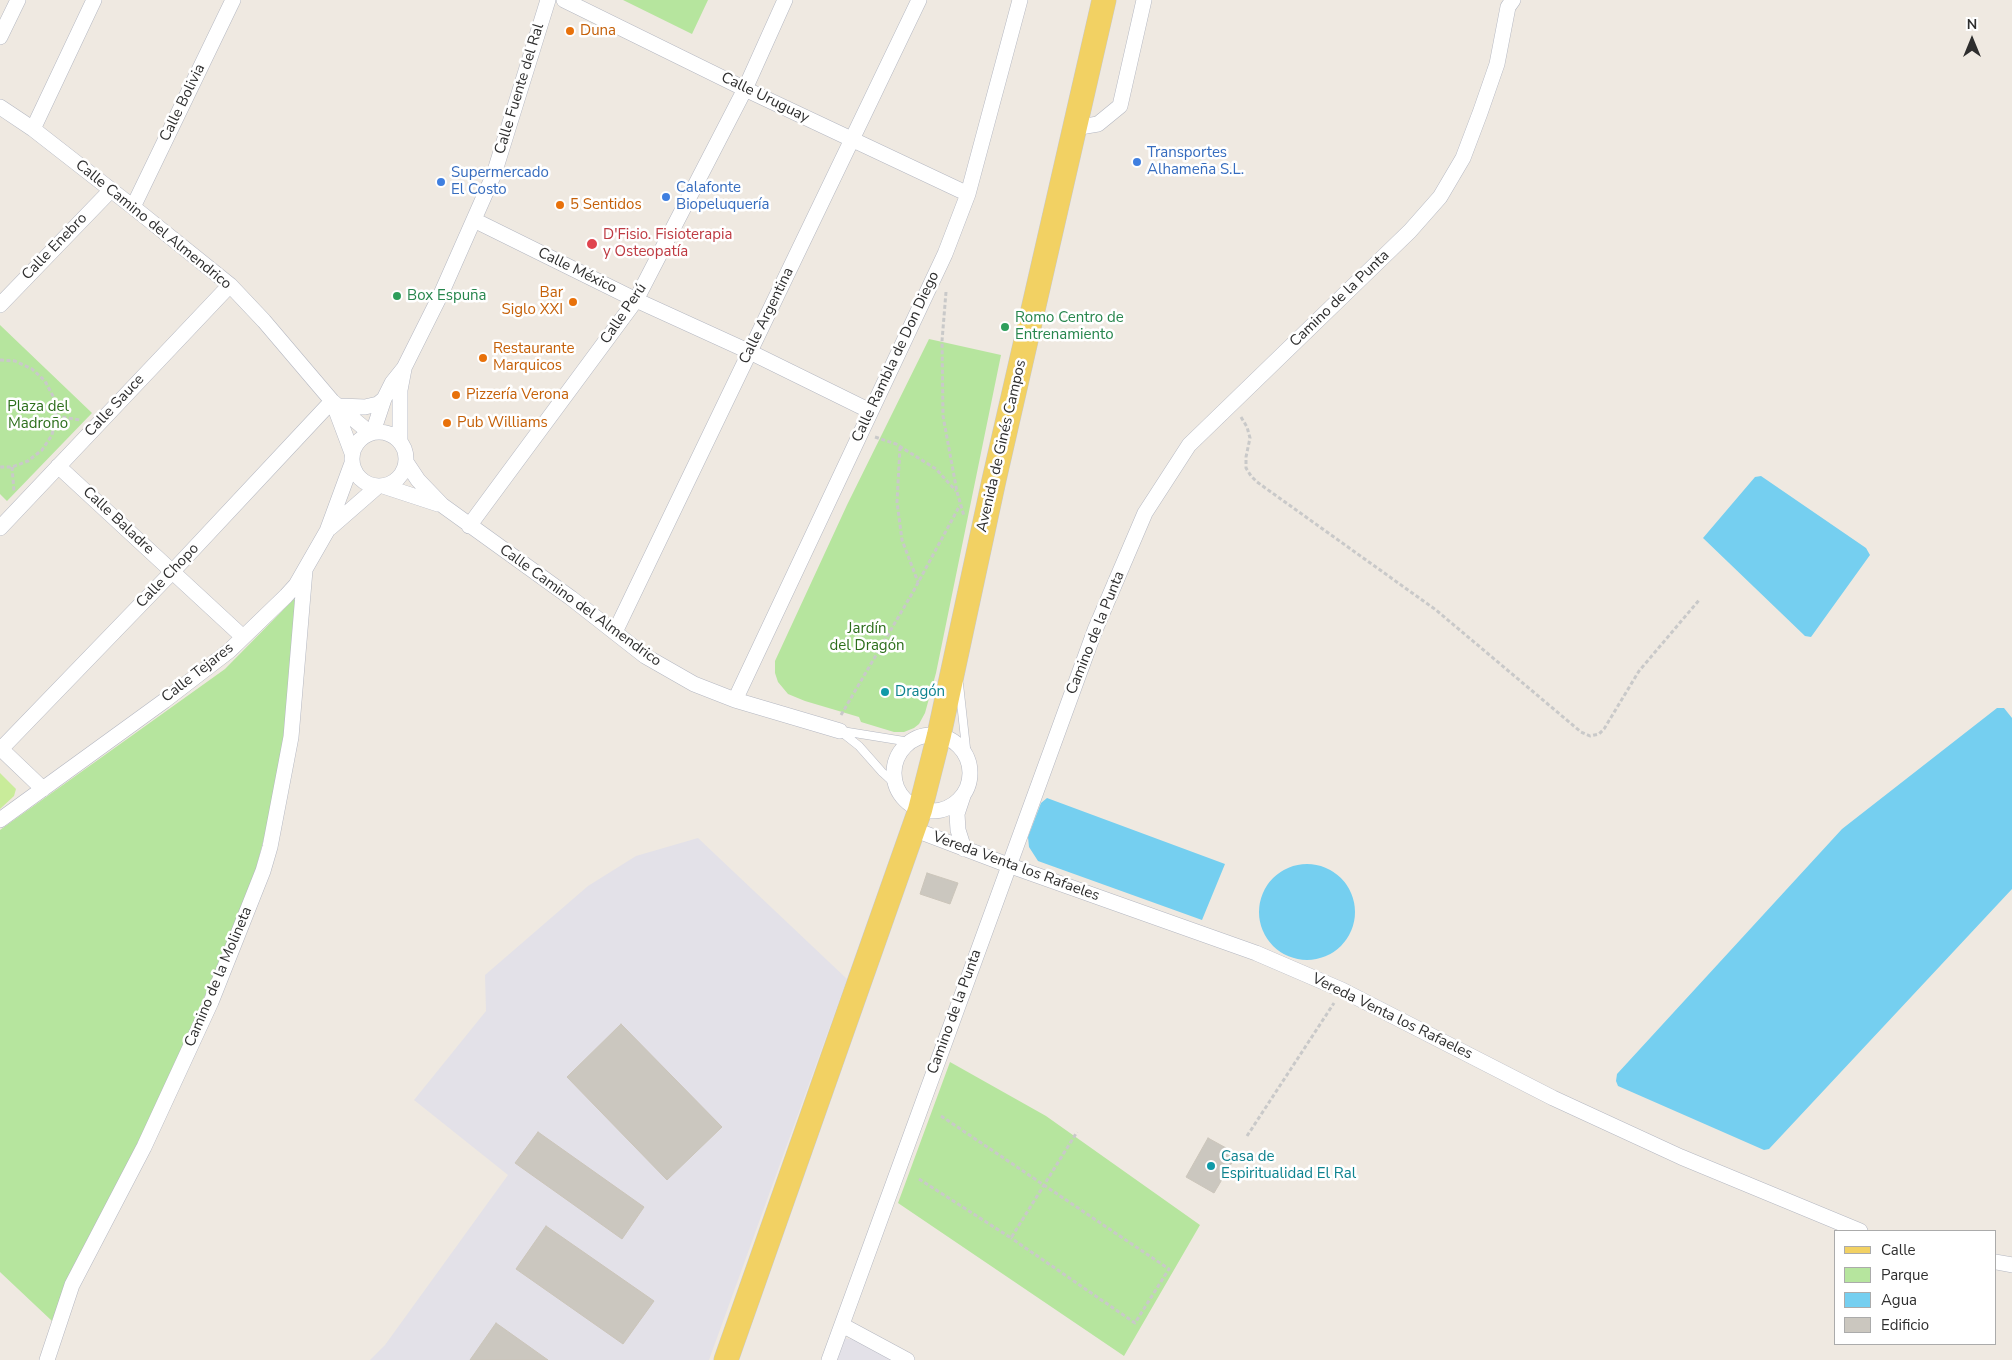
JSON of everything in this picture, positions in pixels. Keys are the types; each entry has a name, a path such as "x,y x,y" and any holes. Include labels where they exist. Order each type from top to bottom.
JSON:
{"main road":[{"name":"Avenida de Ginés Campos","path":"726,1360 916,819 939,735 994,480 1104,0"}],"street":[{"path":"0,37 18,0"},
{"path":"33,129 94,0"},
{"name":"Calle Bolivia","path":"134,207 233,0"},
{"name":"Calle Fuente del Ral","path":"371,433 392,382 404,368 441,294 494,174 548,0"},
{"name":"Calle Uruguay","path":"564,0 852,140 968,194"},
{"name":"Calle Perú","path":"469,526 636,300 744,88 785,0"},
{"name":"Calle Argentina","path":"615,632 919,0"},
{"name":"Calle Rambla de Don Diego","path":"735,700 945,254 968,194 1020,0"},
{"path":"1074,128 1098,124 1120,106 1144,0"},
{"name":"Camino de la Punta","path":"829,1360 1095,630 1145,513 1189,444 1410,231 1440,197 1463,158 1480,113 1497,64 1508,7 1513,0"},
{"name":"Calle Camino del Almendrico","path":"0,107 33,129 134,207 230,285 336,404 371,433"},
{"name":"Calle Enebro","path":"0,305 110,190"},
{"name":"Calle México","path":"474,220 636,300 750,352 870,411"},
{"name":"Calle Sauce","path":"0,528 230,285"},
{"name":"Calle Fuente del Ral","path":"400,441 400,390 404,368"},
{"path":"336,404 365,407 378,404 384,399"},
{"name":"Calle Camino del Almendrico","path":"336,404 352,458"},
{"name":"Calle Chopo","path":"0,748 336,404"},
{"path":"386,432 400,441 406,455 406,462 402,475 396,481 380,487 362,481 356,475 352,458 359,440 371,433 386,432"},
{"name":"Calle Tejares","path":"0,820 164,701 229,651 286,596 296,585 327,531 352,458"},
{"name":"Calle Camino del Almendrico","path":"406,462 418,480 442,505 571,598 645,656 694,684 735,700 836,730"},
{"name":"Calle Baladre","path":"58,466 243,638"},
{"name":"Calle Camino del Almendrico","path":"380,487 411,494 442,505"},
{"name":"Calle Tejares","path":"327,531 380,487"},
{"name":"Camino de la Molineta","path":"47,1360 72,1285 144,1147 211,1002 263,871 272,838 291,737 305,570"},
{"path":"894,783 893,770 897,757 904,746 910,742 926,735 939,735 950,739 959,746 967,757 970,770 969,784 957,814 958,830 964,849"},
{"path":"0,748 43,789"},
{"name":"Vereda Venta los Rafaeles","path":"894,783 916,819 964,849 1256,953 1342,990 1553,1098 1681,1158 1858,1230"},
{"path":"916,819 932,812 944,810 963,796"},
{"path":"1997,1262 2012,1265"},
{"path":"842,1325 907,1360"}],"lane":[{"path":"957,656 967,757"},
{"path":"836,730 910,742"},
{"path":"836,730 858,746 894,783"}],"path":[{"path":"947,286 942,341 943,416 957,492 966,521"},
{"path":"0,360 15,361 24,365 32,369 45,381 54,398 56,416 52,435 42,450 28,461 12,467 0,467"},
{"path":"1228,408 1241,418 1247,427 1250,438 1246,468 1256,482 1436,610 1581,732 1590,736 1599,734 1604,729 1639,671 1700,599"},
{"path":"56,416 99,423"},
{"path":"861,432 900,447 936,469 957,492"},
{"path":"900,447 898,502 902,540 918,582"},
{"path":"836,730 960,504"},
{"path":"1247,1136 1342,990"},
{"path":"919,1179 1011,1238 1135,1323 1169,1269 941,1116"},
{"path":"1011,1238 1077,1132"}],"shaded area":[{"path":"698,838 847,979 709,1360 370,1360 385,1345 508,1175 414,1100 486,1011 485,975 588,886 636,856"},
{"path":"845,1338 864,1342 895,1360 837,1360"}],"green space":[{"path":"623,0 708,0 692,34"},
{"name":"Plaza del Madroño","path":"0,325 92,413 7,501 0,494"},
{"name":"Jardín del Dragón","path":"929,339 1001,355 936,673 925,713 919,724 914,728 904,732 894,732 861,722 859,717 788,694 778,682 775,673 775,661 847,505"},
{"path":"294,599 298,603 285,742 272,807 256,869 237,920 190,1031 124,1174 61,1297 52,1321 0,1272 0,830 225,669"},
{"path":"0,773 16,789 14,796 0,809"},
{"path":"950,1062 1046,1116 1200,1225 1124,1356 898,1203"}],"water":[{"path":"1761,476 1866,548 1870,555 1811,637 1805,636 1703,538 1755,477"},
{"path":"1997,708 2004,708 2012,718 2012,889 1769,1149 1764,1150 1618,1086 1616,1081 1617,1074 1842,829"},
{"path":"1047,798 1225,864 1202,920 1038,861 1029,847 1028,837 1041,803"},
{"path":"1307,864 1325,868 1341,878 1351,894 1355,912 1351,930 1341,946 1325,956 1307,960 1289,956 1273,946 1263,930 1259,912 1263,894 1273,878 1289,868"}],"building":[{"path":"927,873 958,883 950,904 920,894"},
{"path":"621,1024 722,1127 667,1180 567,1077"},
{"path":"538,1132 644,1207 622,1239 515,1163"},
{"name":"Casa de Espiritualidad El Ral","path":"1208,1138 1237,1154 1214,1193 1186,1177"},
{"path":"546,1226 654,1301 623,1344 516,1269"},
{"path":"496,1323 548,1360 470,1360"}],"place":[{"name":"Duna","path":"570,31"},
{"name":"Transportes Alhameña S.L.","path":"1137,162"},
{"name":"Supermercado El Costo","path":"441,182"},
{"name":"Calafonte Biopeluquería","path":"666,197"},
{"name":"5 Sentidos","path":"560,205"},
{"name":"D'Fisio. Fisioterapia y Osteopatía","path":"592,244"},
{"name":"Box Espuña","path":"397,296"},
{"name":"Bar Siglo XXI","path":"573,302"},
{"name":"Romo Centro de Entrenamiento","path":"1005,327"},
{"name":"Restaurante Marquicos","path":"483,358"},
{"name":"Pizzería Verona","path":"456,395"},
{"name":"Pub Williams","path":"447,423"},
{"name":"Dragón","path":"885,692"},
{"name":"Casa de Espiritualidad El Ral","path":"1211,1166"}]}
